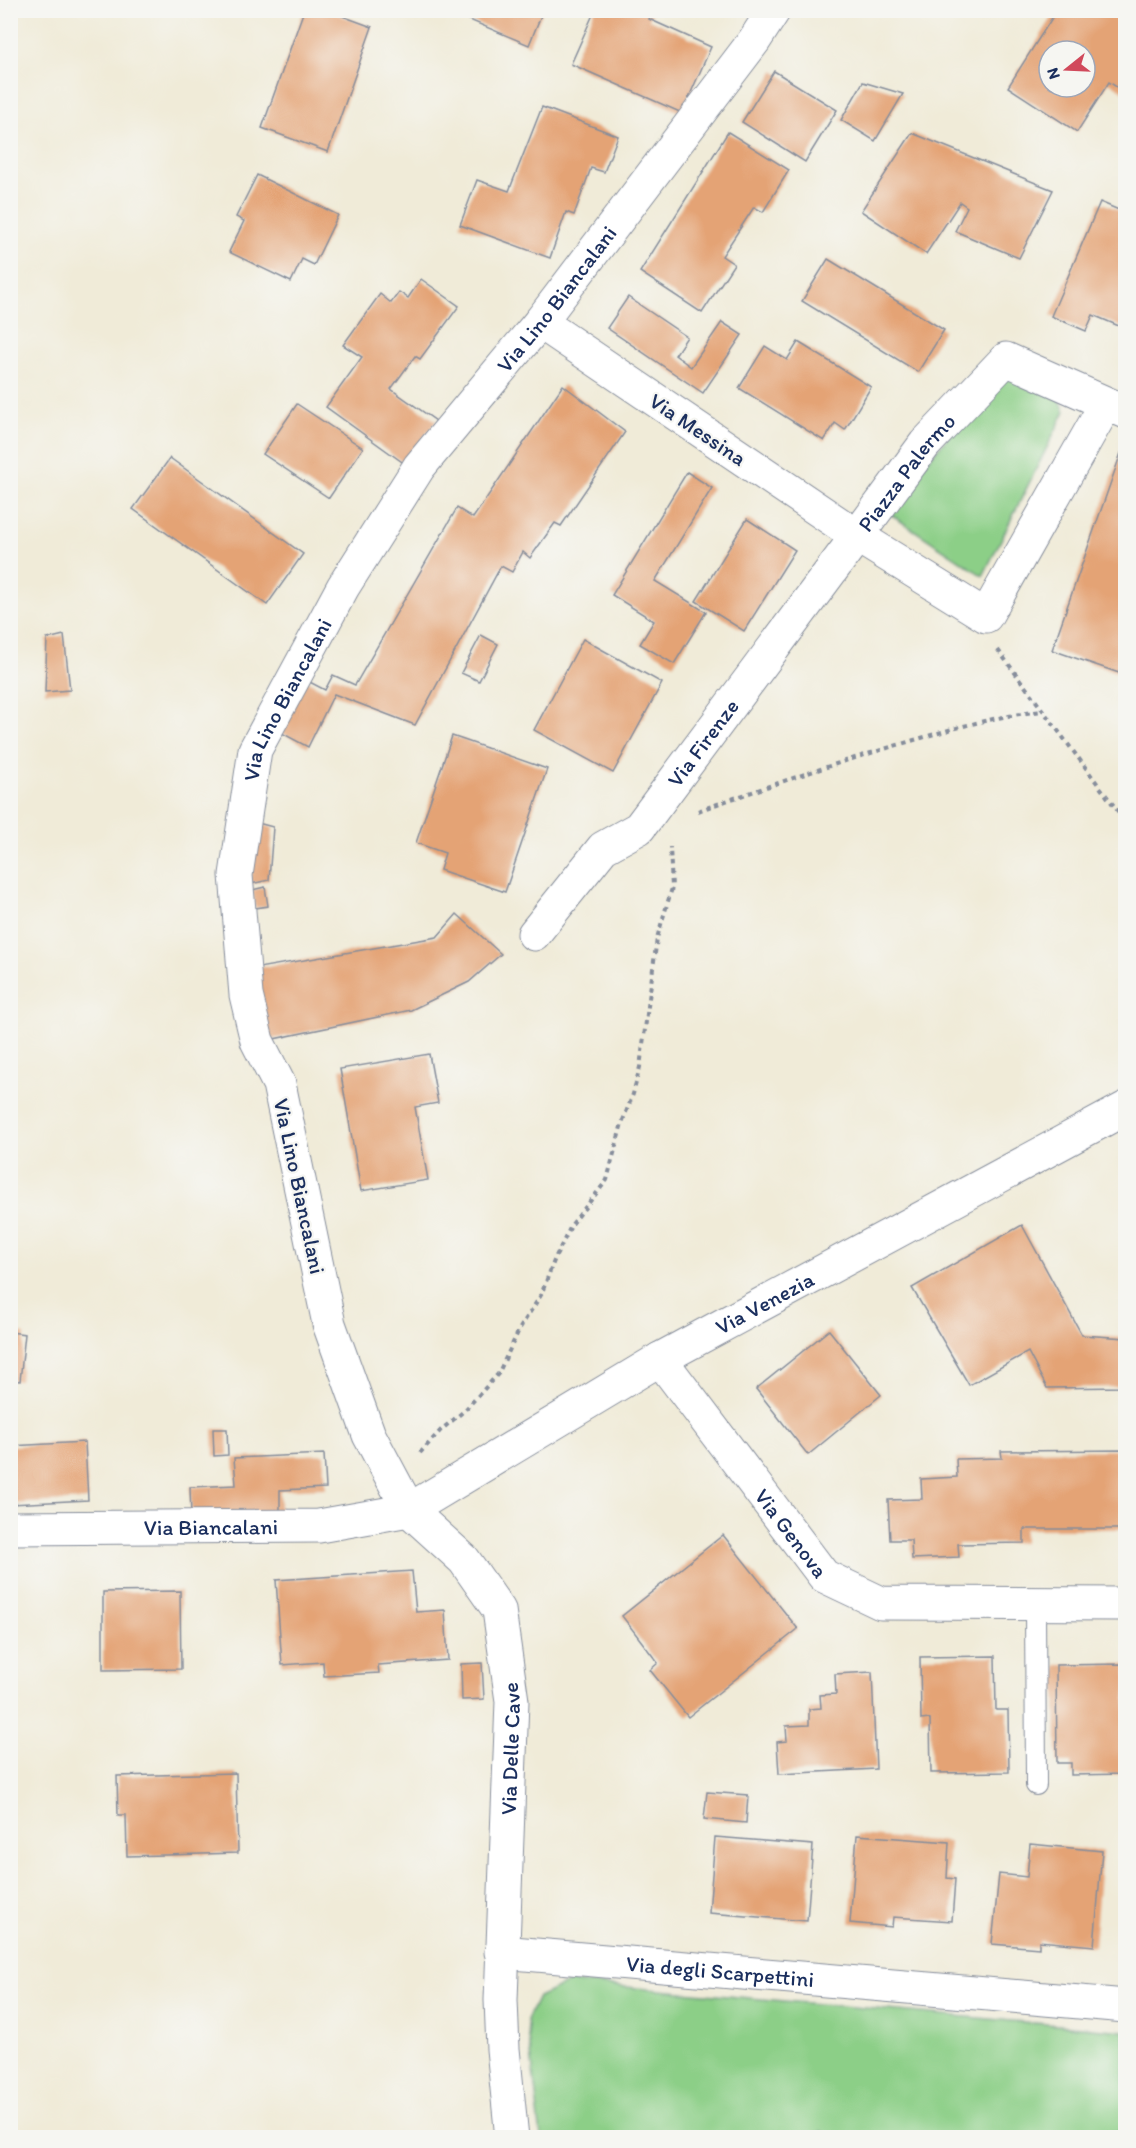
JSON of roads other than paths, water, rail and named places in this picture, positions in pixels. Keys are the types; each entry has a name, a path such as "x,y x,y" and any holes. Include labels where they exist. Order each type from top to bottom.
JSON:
{"street":[{"name":"Via Lino Biancalani","path":"402,1498 369,1435 329,1324 279,1084 256,1041 246,995 236,875 255,750 337,597 419,467 540,322 754,41 774,10"},
{"name":"Via Messina","path":"540,322 857,536"},
{"name":"Piazza Palermo","path":"1006,359 1115,408 986,616 857,536 925,444 1006,359"},
{"name":"Via Firenze","path":"534,934 603,849 639,828 857,536"},
{"name":"Via Venezia","path":"402,1498 1125,1108"},
{"name":"Via Genova","path":"660,1359 824,1576 881,1603 1125,1604"},
{"name":"Via Biancalani","path":"10,1528 319,1526 402,1498"},
{"name":"Via Delle Cave","path":"402,1498 464,1560 499,1610 512,1701 501,1952"},
{"name":"Via degli Scarpettini","path":"501,1952 1125,2006"},
{"path":"501,1952 503,2049 512,2138"}],"lane":[{"path":"1035,1604 1036,1785"}]}
